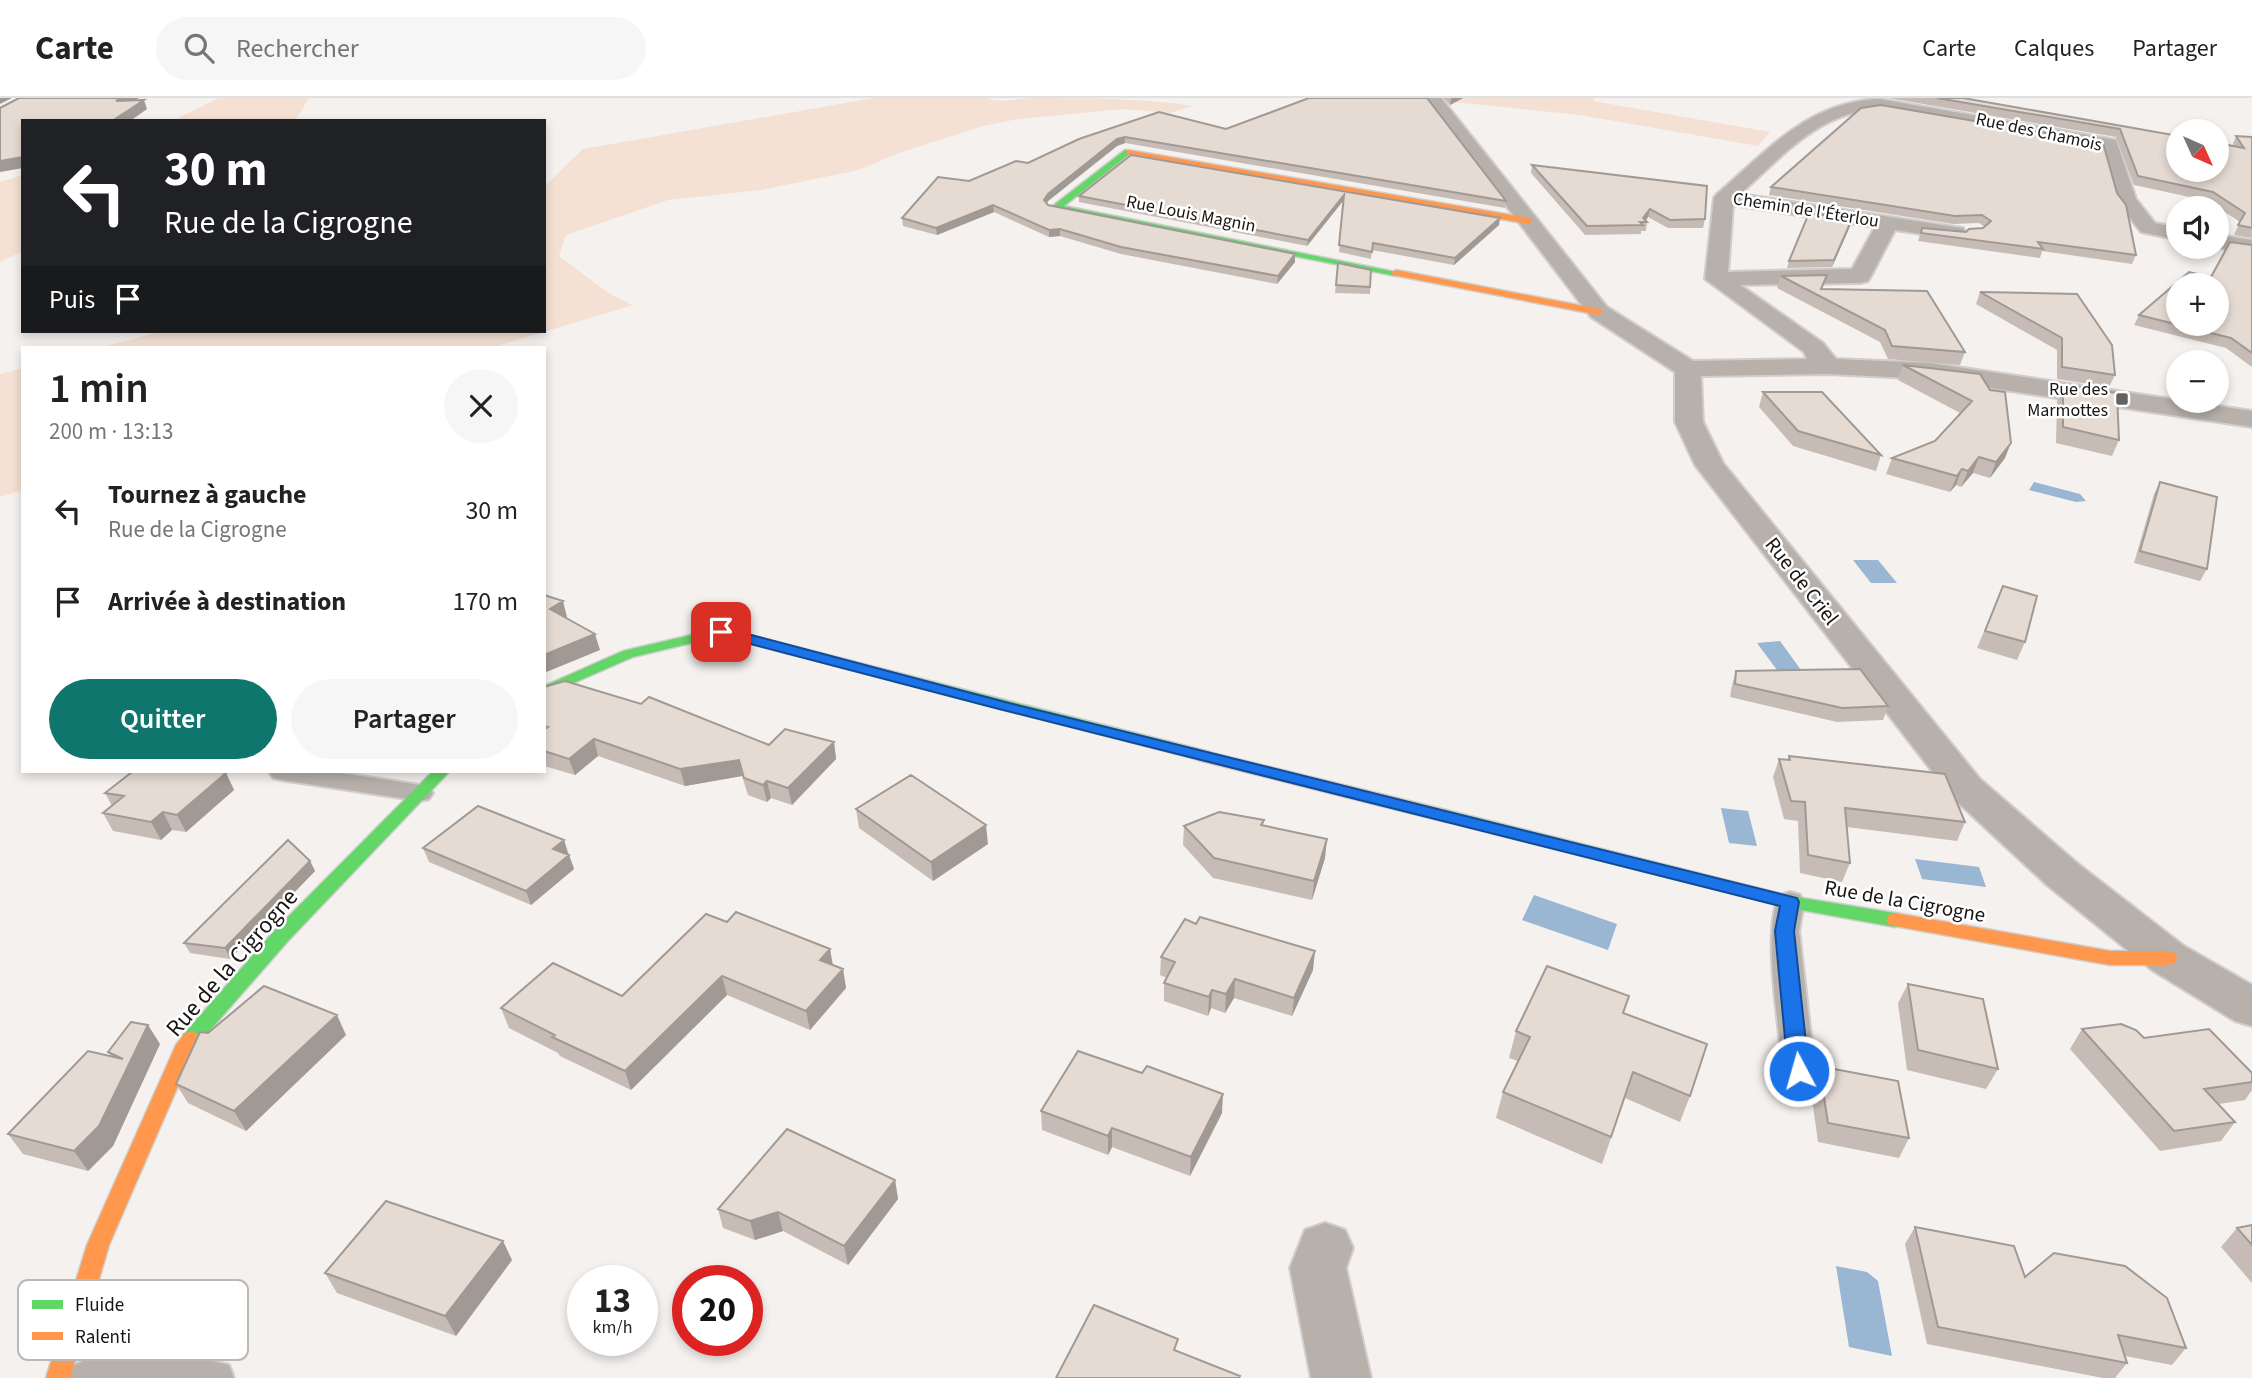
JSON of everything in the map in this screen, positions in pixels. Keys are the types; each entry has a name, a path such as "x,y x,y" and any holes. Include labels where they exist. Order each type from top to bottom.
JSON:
{"street":[{"path":"1432,98 1599,312 1688,369 1829,366 1930,371 2252,419"},
{"name":"Rue des Chamois","path":"1724,198 1805,127 1844,108 1879,104 2110,144 2126,200 2148,228 2166,231"},
{"name":"Rue Louis Magnin","path":"1529,221 1126,152 1057,207 1599,312"},
{"path":"1724,198 1717,279 1814,348 1820,359 1829,366"},
{"name":"Chemin de l'Éterlou","path":"1724,198 1888,223 1961,231"},
{"name":"Chemin de l'Éterlou","path":"1717,279 1860,276 1888,223"},
{"path":"2229,243 2252,247"},
{"name":"Rue de Criel","path":"1688,369 1689,422 1710,465 1966,788 2062,874 2168,958 2252,1008"},
{"name":"Rue de la Cigrogne","path":"546,691 628,654 721,632 1017,709 1790,902 2110,958 2168,958"},
{"name":"Rue de la Cigrogne","path":"87,1280 98,1245 187,1045 281,936 440,773"},
{"path":"1325,1248 1318,1268 1341,1378"},
{"name":"Rue de la Cigrogne","path":"58,1378 63,1360"}],"lane":[{"path":"289,773 420,793"},
{"path":"1790,902 1785,931 1799,1071 1813,1077"},
{"path":"88,1378 155,1365 215,1378"}],"shaded area":[{"path":"219,98 309,98 296,119 176,119"},
{"path":"874,98 986,98 1004,101 1094,98 1194,106 1169,113 1124,109 1018,119 983,126 896,154 859,170 761,190 668,200 566,235 559,256 610,294 633,305 546,331 546,185 583,149"},
{"path":"1451,98 1595,98 1593,101 1770,132 1758,146 1580,115 1454,102"},
{"path":"21,176 21,252 0,262 0,182"},
{"path":"156,333 541,333 498,346 106,346"},
{"path":"21,369 21,491 0,497 0,374"}],"water":[{"path":"2034,482 2080,494 2086,501 2076,502 2029,490"},
{"path":"1853,560 1878,560 1897,583 1871,583"},
{"path":"1780,641 1801,670 1777,670 1757,643"},
{"path":"1721,808 1748,811 1757,846 1729,843"},
{"path":"1915,859 1979,867 1986,887 1922,879"},
{"path":"1534,895 1617,924 1608,950 1522,920"},
{"path":"1836,1266 1867,1272 1878,1281 1892,1356 1849,1347"}],"building":[{"path":"19,98 144,100 115,119 21,119 21,157 0,161 0,108"},
{"path":"1309,98 1427,98 1506,201 1125,137 1117,139 1048,194 1044,200 1048,205 1295,254 1278,276 1121,247 1060,229 1049,230 993,205 936,228 902,218 938,177 969,181 1016,161 1028,163 1079,139 1159,112 1226,129"},
{"path":"1937,98 1963,98 2166,134 2166,182 2138,176 2120,129"},
{"path":"1881,105 2103,143 2117,193 2126,205 2136,255 2038,242 2043,249 1921,233 1922,228 1966,232 1969,229 1983,228 1991,221 1982,215 1955,216 1771,187 1861,108"},
{"path":"2236,136 2252,137 2252,228 2238,225 2245,213 2229,202 2229,196 2219,196 2213,192 2166,182 2230,182 2230,145 2244,148"},
{"path":"1131,155 1500,218 1455,258 1373,243 1372,252 1339,245 1344,195 1308,240 1079,196"},
{"path":"1532,165 1707,186 1705,219 1670,220 1650,209 1643,218 1647,222 1640,222 1643,225 1587,226"},
{"path":"1809,213 1852,219 1834,260 1789,261"},
{"path":"2230,242 2252,245 2252,353 2231,338 2223,336 2229,336 2229,273 2213,273 2221,259 2229,259"},
{"path":"1338,263 1371,270 1370,287 1336,285"},
{"path":"1827,275 1821,289 1927,291 1965,352 1892,346 1885,330 1781,276"},
{"path":"1980,292 2077,294 2112,345 2115,375 2062,367 2062,338"},
{"path":"2166,292 2166,322 2139,315"},
{"path":"1903,365 1980,374 1990,390 2005,392 2011,443 1996,462 1979,457 1968,471 1962,469 1957,476 1892,458 1935,441 1972,401"},
{"path":"2063,385 2117,393 2119,440 2063,427"},
{"path":"1763,392 1822,392 1881,455 1798,431"},
{"path":"2160,482 2217,497 2207,569 2140,551"},
{"path":"2003,586 2037,596 2025,642 1985,631"},
{"path":"546,596 563,601 550,609 595,634 546,654"},
{"path":"1860,669 1888,706 1842,708 1735,684 1736,671"},
{"path":"565,681 641,704 649,697 769,745 785,729 834,742 788,788 767,781 763,785 744,778 739,760 680,769 594,739 569,759 546,752 546,686"},
{"path":"1789,756 1945,774 1965,822 1845,808 1850,863 1808,855 1805,802 1791,801 1779,759 1790,760"},
{"path":"131,773 226,773 177,815 163,812 151,822 103,813 124,796 105,793"},
{"path":"911,775 986,825 931,862 856,809"},
{"path":"478,806 564,840 553,849 569,855 526,891 423,848"},
{"path":"1219,812 1264,820 1261,825 1327,839 1314,881 1214,858 1184,826"},
{"path":"288,840 310,861 225,948 184,943"},
{"path":"736,912 830,949 820,960 843,969 806,1011 722,976 625,1071 552,1037 555,1035 501,1008 553,963 622,996 706,914 727,922"},
{"path":"1200,917 1315,951 1294,998 1235,979 1226,994 1212,990 1209,997 1164,983 1175,962 1161,957 1185,919 1196,924"},
{"path":"1547,966 1629,996 1623,1013 1707,1044 1690,1096 1633,1072 1611,1137 1503,1092 1530,1037 1516,1031"},
{"path":"1908,984 1983,999 1998,1069 1918,1050"},
{"path":"264,986 337,1015 234,1111 176,1084 200,1032 208,1033"},
{"path":"131,1022 148,1025 99,1126 74,1151 8,1134 88,1051 123,1059 108,1052"},
{"path":"2121,1024 2136,1030 2144,1038 2209,1029 2252,1073 2252,1082 2204,1089 2235,1122 2174,1131 2082,1029"},
{"path":"1078,1051 1142,1073 1147,1066 1223,1094 1191,1157 1112,1128 1108,1136 1041,1111"},
{"path":"1834,1069 1898,1081 1909,1138 1828,1123 1820,1072"},
{"path":"787,1129 895,1180 844,1246 778,1212 750,1221 718,1209"},
{"path":"386,1201 503,1241 445,1316 325,1273"},
{"path":"2252,1225 2252,1245 2237,1228"},
{"path":"1915,1227 2014,1246 2025,1277 2054,1253 2125,1266 2167,1298 2186,1348 2118,1335 2127,1363 1938,1327"},
{"path":"1094,1305 1178,1339 1174,1350 1240,1376 1056,1378"}],"traffic: fast":[{"path":"1128,152 1057,207 1396,273"},
{"path":"546,691 628,654 721,632 1204,756"},
{"path":"191,1039 281,936 440,773"},
{"path":"1446,816 1790,902 1895,920"}],"traffic: slow":[{"path":"1128,152 1529,221"},
{"path":"1396,273 1599,312"},
{"path":"1204,756 1446,816"},
{"path":"1895,920 2110,958 2168,958"},
{"path":"87,1280 98,1245 191,1039"},
{"path":"58,1378 63,1360"}],"place":[{"name":"Rue des Marmottes","path":"2122,399"}],"route":[{"path":"721,632 1004,706 1790,902 1785,931 1799,1071"}]}
